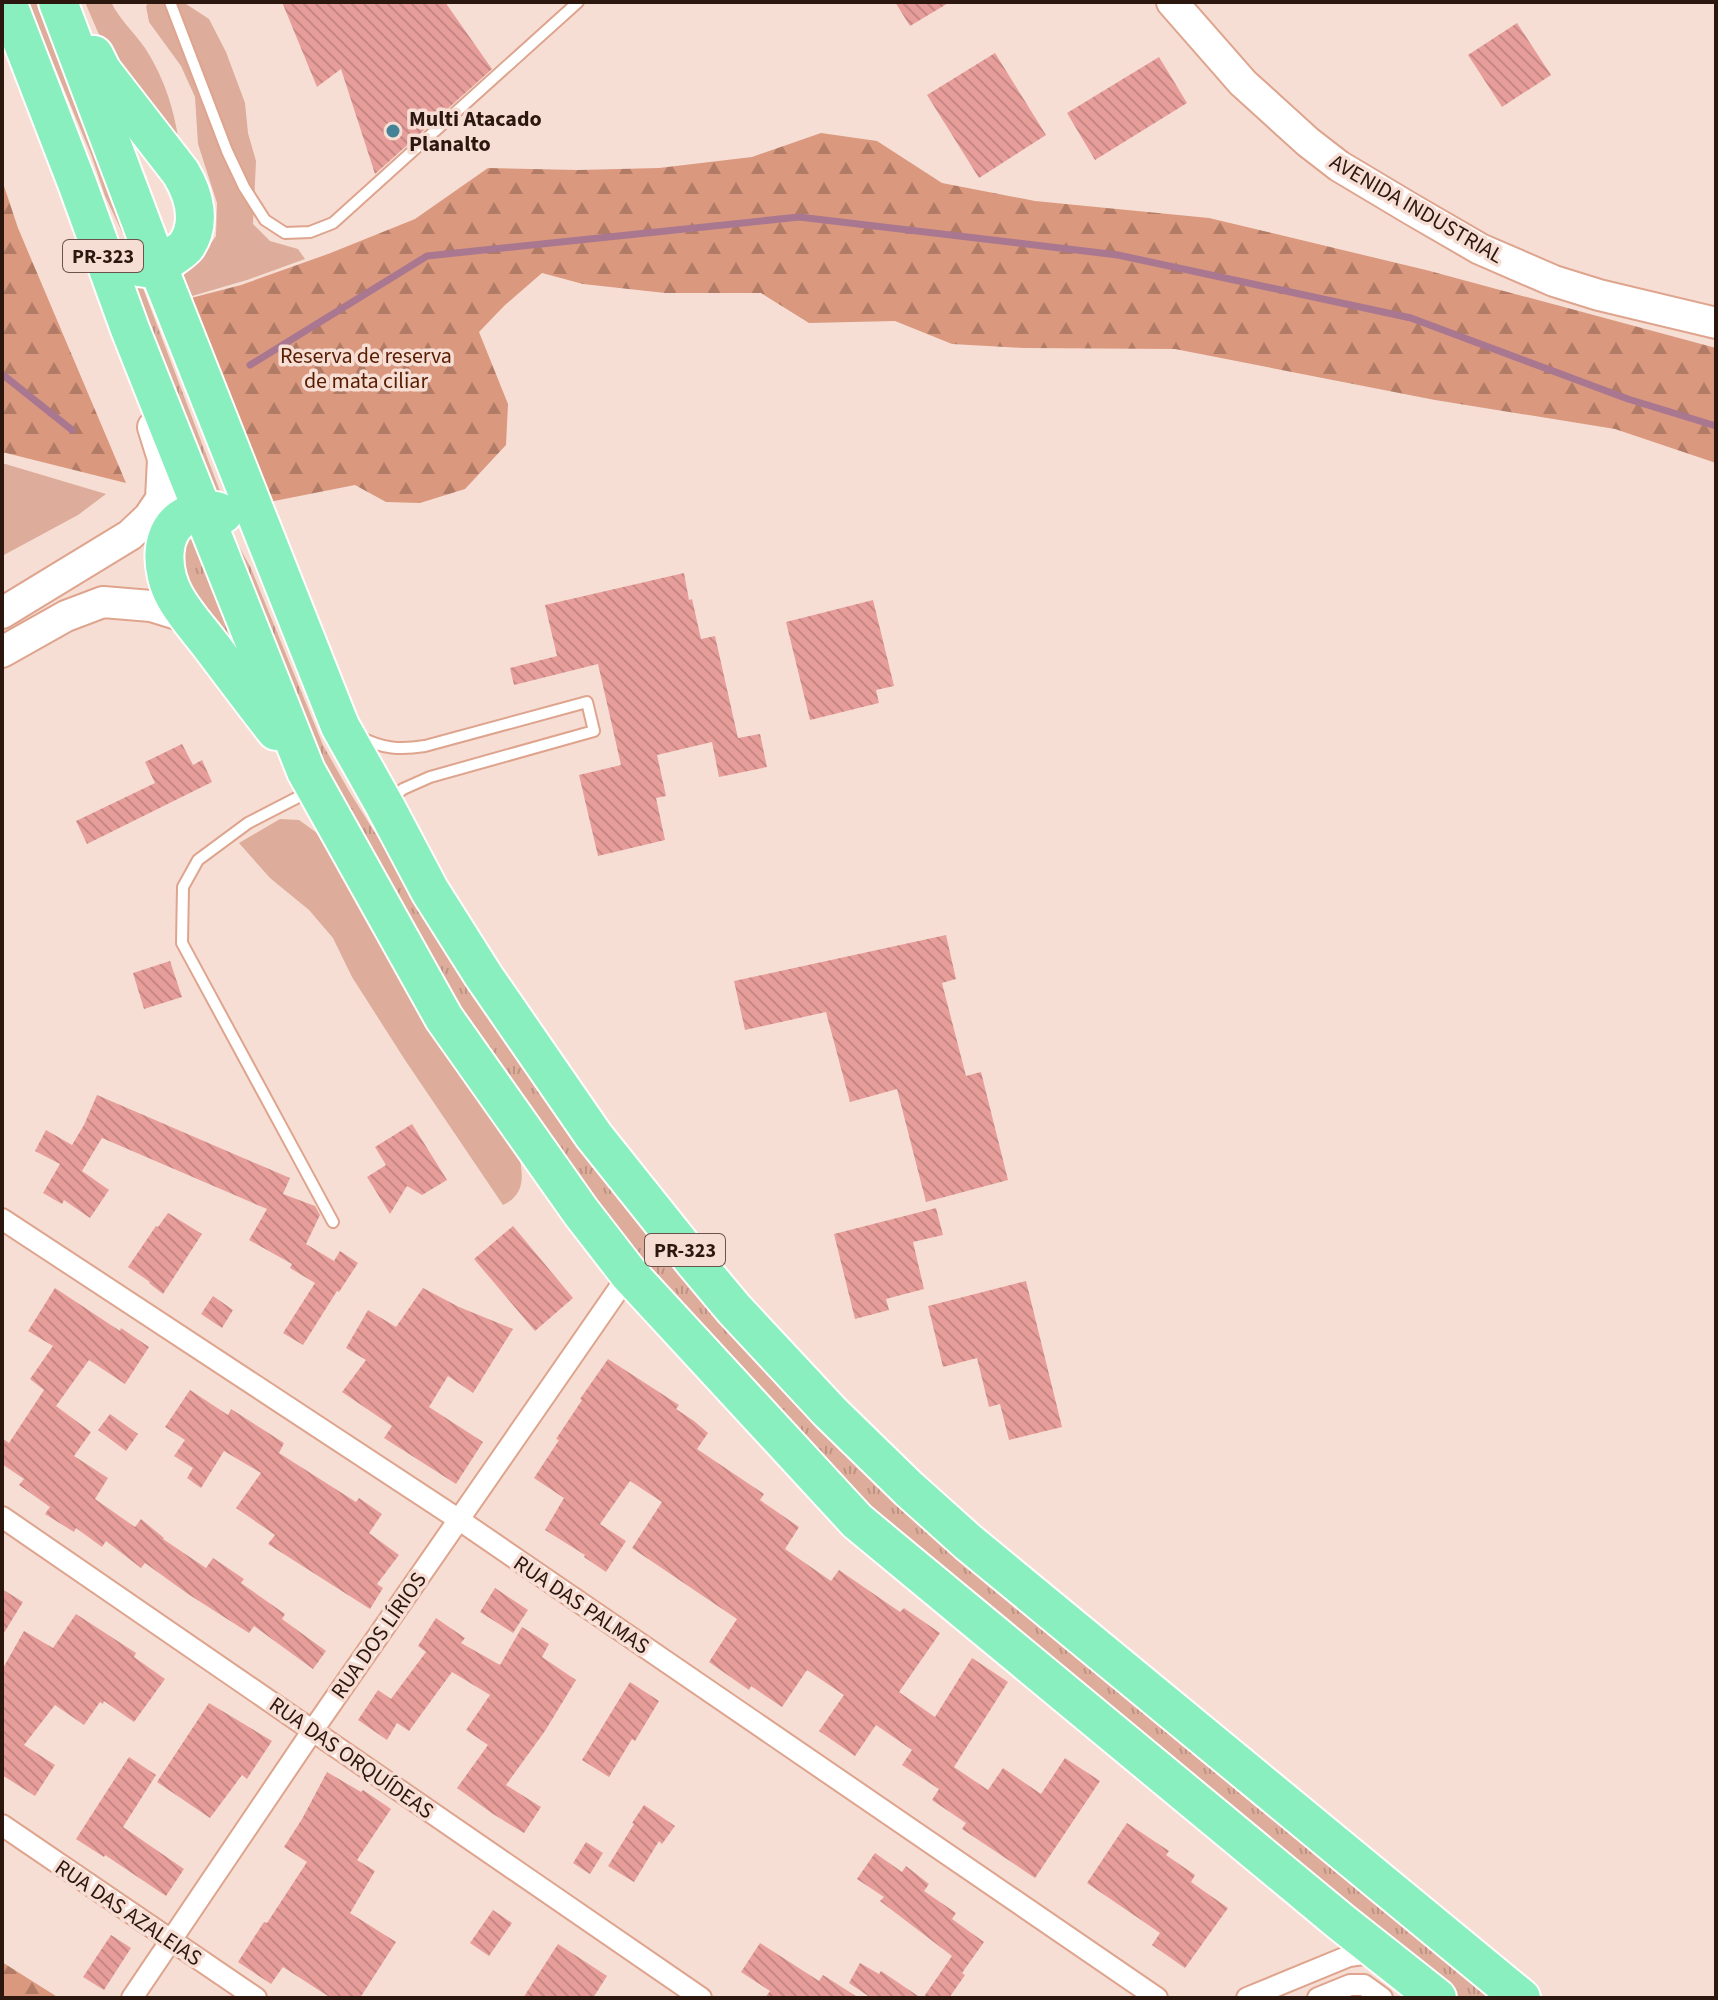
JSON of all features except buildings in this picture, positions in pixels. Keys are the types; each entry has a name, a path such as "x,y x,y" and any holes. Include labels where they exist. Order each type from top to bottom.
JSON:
{"highway":[{"name":"PR-323","path":"7,2 200,511 310,780 444,1018 581,1212 629,1274 867,1530 1437,1998"},
{"name":"PR-323","path":"58,2 158,267 340,726 430,891 483,975 594,1136 734,1309 830,1412 909,1489 968,1542 1521,1998"},
{"path":"71,2 102,71 191,190 195,209 194,226 186,247 158,267 141,268 128,261 118,252 77,183"},
{"path":"310,780 174,595 165,566 164,549 173,525 200,511 216,510 226,515 236,527 340,726"}],"street":[{"name":"AVENIDA INDUSTRIAL","path":"1172,2 1243,83 1308,142 1339,166 1398,202 1480,249 1554,281 1716,323"},
{"path":"2,613 130,535 149,517 161,499 163,459 127,345 130,329"},
{"path":"2,652 66,616 103,602 151,606 190,618"},
{"name":"RUA DAS PALMAS","path":"2,1219 458,1519 1157,1998"},
{"name":"RUA DOS LÍRIOS","path":"132,1998 313,1730 629,1274"},
{"name":"RUA DAS ORQUÍDEAS","path":"2,1517 701,1998"},
{"name":"RUA DAS AZALEIAS","path":"2,1825 256,1998"},
{"path":"1333,1963 1341,1922"},
{"path":"1247,1998 1349,1956 1379,1952"},
{"path":"1318,1998 1350,1985 1364,1985 1382,1998"}],"lane":[{"path":"170,2 227,151 244,187 265,220 285,233 310,232 333,223 578,2"},
{"path":"340,726 373,743 402,750 587,702 594,731 430,777 396,794 385,806"},
{"path":"310,780 198,860 183,887 182,943 333,1222"}],"green space":[{"path":"28,2 43,2 131,239 122,232 105,196"},
{"path":"85,2 111,2 145,48 168,97 180,150 119,76"},
{"path":"150,2 183,2 209,19 226,52 245,103 248,133 256,161 253,224 270,241 298,249 305,259 192,296 182,272 202,256 216,236 217,203 198,144 195,97 181,66 149,22 146,6"},
{"name":"Reserva de reserva de mata ciliar","path":"821,133 877,141 942,183 1035,201 1209,218 1426,270 1716,348 1716,463 1615,429 1435,400 1175,349 1023,348 952,344 895,321 809,323 761,293 665,293 583,284 542,273 479,332 508,404 506,445 465,489 420,503 386,502 355,485 269,502 191,298 241,285 415,219 488,168 659,168 752,157"},
{"path":"2,180 18,228 126,483 2,452"},
{"path":"141,283 223,499 208,492 128,286"},
{"path":"2,463 106,494 78,515 2,556"},
{"path":"196,527 264,691 228,650 182,573 179,546"},
{"path":"221,532 238,545 250,566 323,745 349,791 427,916 624,1202 1411,1932 1491,1998 1459,1998 948,1575 845,1483 607,1218 462,1016 342,811"},
{"path":"280,819 299,820 317,833 415,998 518,1151 520,1189 503,1205 352,977 333,938 309,910 270,878 239,843"},
{"path":"2,1962 59,1998 2,1998"}],"waterway":[{"path":"250,365 427,256 799,217 1118,255 1411,318 1628,399 1716,426"},
{"path":"2,374 72,430"}],"place":[{"name":"Multi Atacado Planalto","path":"393,131"}]}
